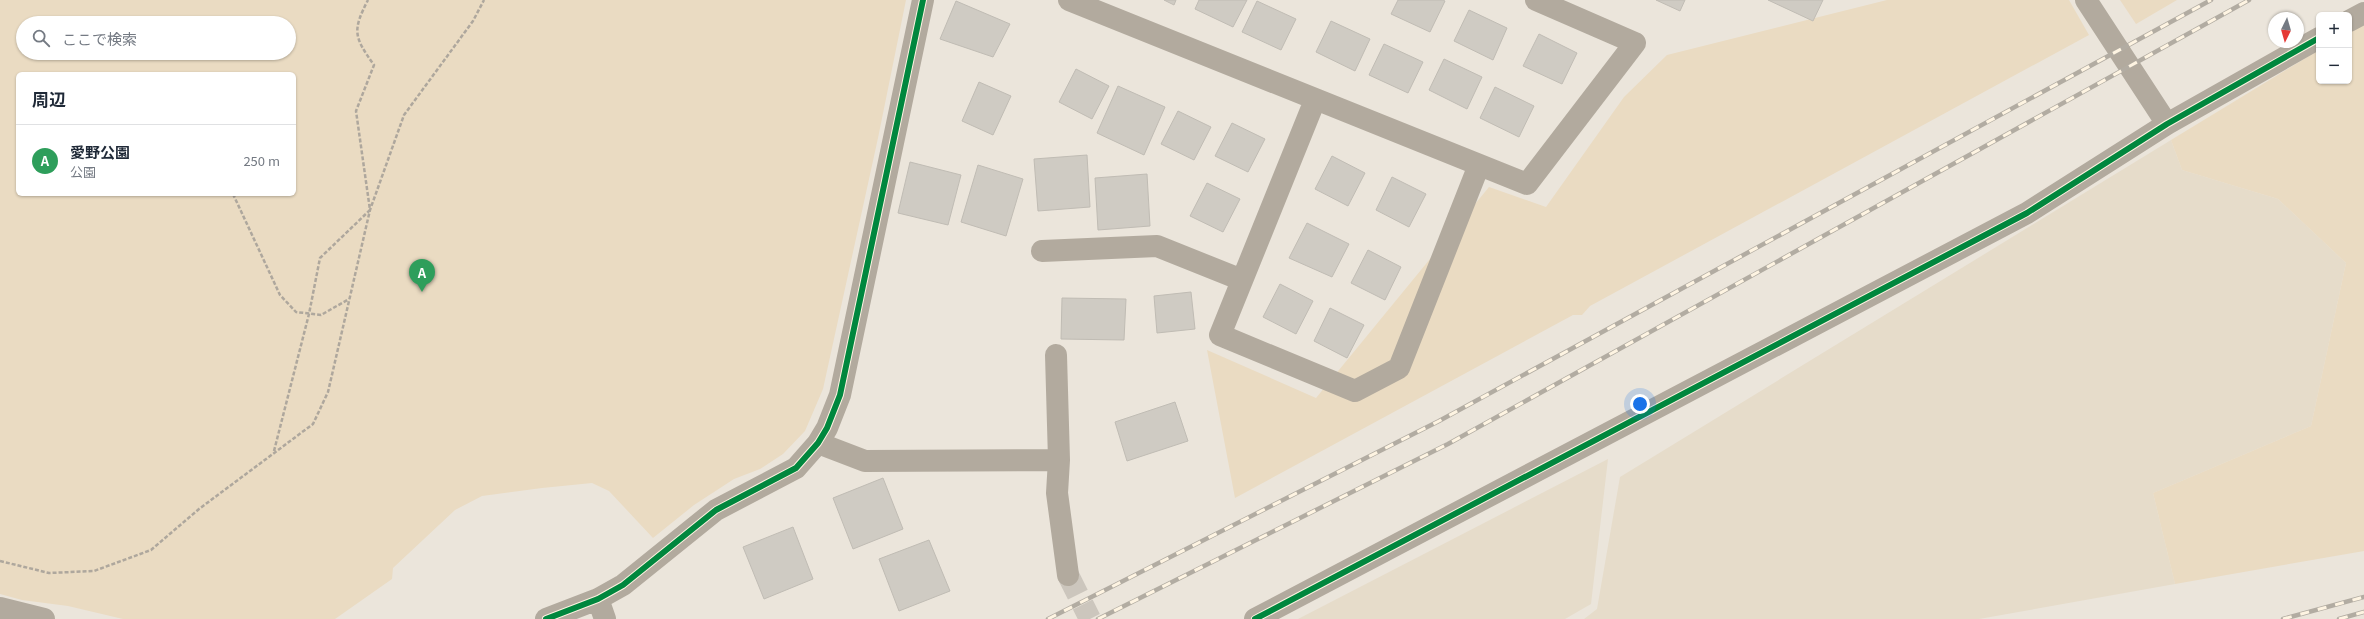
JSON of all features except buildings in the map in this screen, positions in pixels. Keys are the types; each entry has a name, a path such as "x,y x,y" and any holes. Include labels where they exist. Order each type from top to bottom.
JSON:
{"street":[{"path":"546,619 598,599 623,585 716,510 796,468 818,443 827,428 840,395 923,0"},
{"path":"1069,0 1527,184 1635,43 1536,0"},
{"path":"2086,0 2167,124"},
{"path":"2352,19 2364,13"},
{"path":"1255,619 2027,213 2167,124 2316,40"},
{"path":"1315,100 1220,335 1355,391 1399,368 1479,165"},
{"path":"1042,251 1157,246 1242,280"},
{"path":"1056,355 1059,460 1057,493 1068,575"},
{"path":"818,443 865,462 1059,460"},
{"path":"598,599 605,619"},
{"path":"0,608 44,619"}],"path":[{"path":"368,0 358,21 358,43 374,65 356,111 370,210"},
{"path":"0,561 49,573 94,571 151,550 199,509 313,424 328,392 370,210 404,115 472,21 484,0"},
{"path":"235,196 280,295 296,312 321,315 350,299"},
{"path":"274,452 309,314 320,258 370,210"}],"shaded area":[{"path":"0,0 906,0 878,138 823,389 805,431 783,454 760,469 734,479 694,505 653,538 609,491 592,483 482,496 455,510 393,568 392,579 335,619 123,619 68,606 22,600 0,594"},
{"path":"1887,0 2069,0 2089,35 1590,306 1582,315 1573,315 1235,498 1207,350 1316,398 1489,187 1546,207 1624,97 1667,55"},
{"path":"2120,0 2177,0 2136,24"},
{"path":"2364,22 2364,551 2175,584 2153,493 2311,426 2346,263 2278,199 2182,170 2171,140 2316,52 2316,84 2352,84 2352,29"},
{"path":"2171,140 2182,170 2278,199 2346,263 2311,426 2153,493 2175,584 1979,619 1584,619 1597,609 1620,477"},
{"path":"1608,459 1591,604 1565,619 1298,619"}],"tunnel":[{"path":"1068,575 1090,619"}],"railway":[{"path":"1048,619 1439,421 2211,0"},
{"path":"1098,619 1448,444 2249,0"},
{"path":"2283,619 2364,597"},
{"path":"2339,619 2364,612"}],"cycle path":[{"path":"546,619 598,599 623,585 716,510 796,468 818,443 827,428 840,395 923,0"},
{"path":"1255,619 2027,213 2167,124 2316,40"}],"place":[{"name":"愛野公園","path":"422,292"}]}
